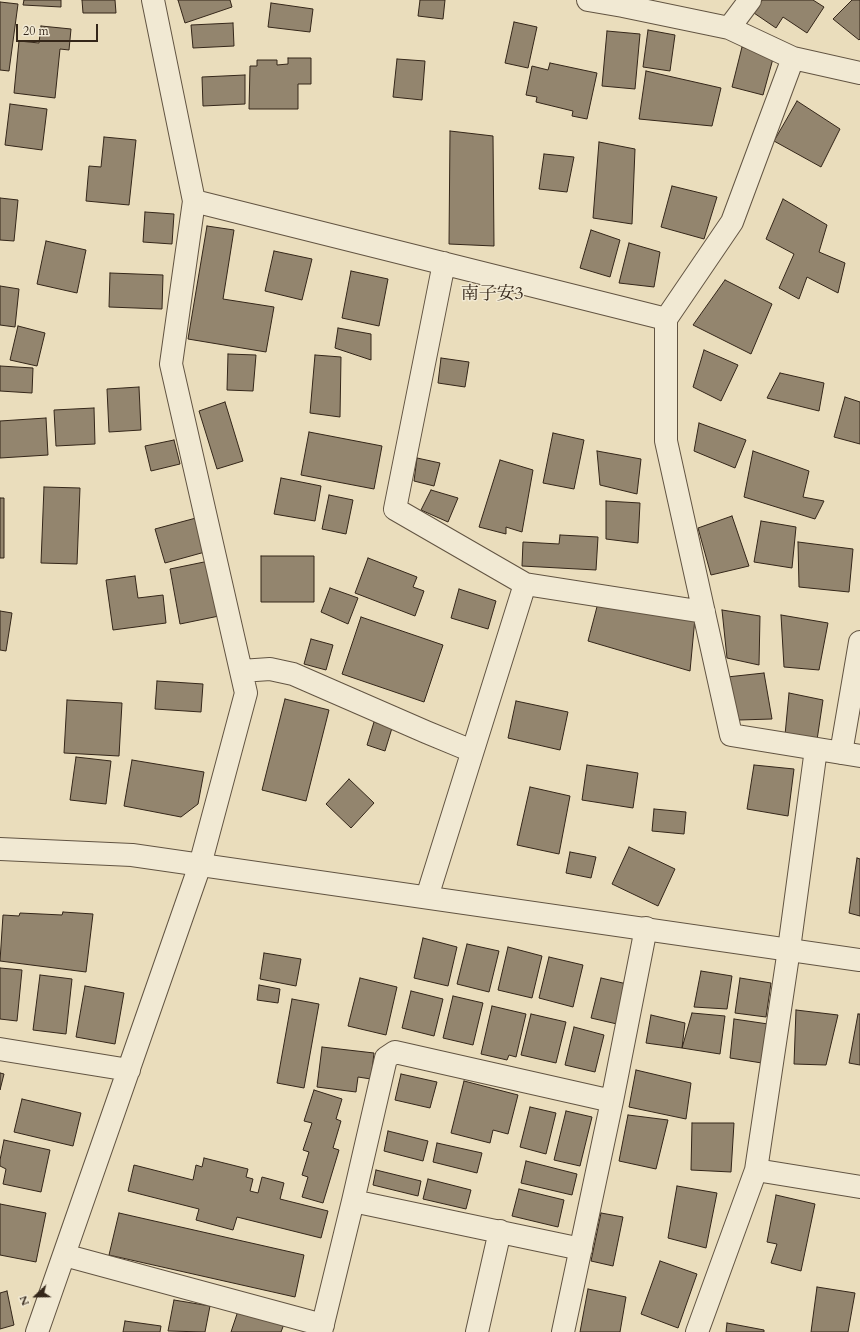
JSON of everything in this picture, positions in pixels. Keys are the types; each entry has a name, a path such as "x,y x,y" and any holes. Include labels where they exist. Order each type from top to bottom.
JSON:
{"street":[{"path":"37,1332 200,865 246,693 171,364 194,201 153,0"},
{"path":"588,0 729,28 793,58 860,73"},
{"path":"729,28 750,0"},
{"path":"793,58 732,222 666,319 666,441 731,734 851,754 860,642"},
{"path":"194,201 666,319"},
{"path":"444,263 395,509 525,584 704,612"},
{"path":"427,897 525,584"},
{"path":"241,671 270,669 294,674 472,751"},
{"path":"697,1332 756,1170 789,949 816,748"},
{"path":"0,849 132,855 860,960"},
{"path":"563,1332 612,1101 646,928"},
{"path":"0,1049 129,1070"},
{"path":"64,1255 322,1328 386,1058 395,1052 612,1101"},
{"path":"756,1170 860,1187"},
{"path":"353,1200 581,1249"},
{"path":"477,1332 500,1231"}],"building":[{"path":"24,0 61,0 61,7 23,5"},
{"path":"82,0 115,0 116,13 83,13"},
{"path":"178,0 230,0 232,7 185,23"},
{"path":"420,0 445,0 443,19 418,16"},
{"path":"762,0 813,0 824,7 807,33 783,17 776,28 754,13"},
{"path":"852,0 860,0 859,40 833,19"},
{"path":"0,2 18,4 9,71 0,70"},
{"path":"271,3 313,9 310,32 268,27"},
{"path":"514,22 537,27 528,68 505,63"},
{"path":"233,23 234,46 193,48 191,25"},
{"path":"41,26 71,29 69,50 60,49 55,98 14,93 19,41 39,43"},
{"path":"648,30 675,35 670,71 643,67"},
{"path":"607,31 640,34 635,89 602,86"},
{"path":"742,47 774,55 763,95 732,87"},
{"path":"288,58 311,58 311,84 298,84 298,109 249,109 250,66 257,66 257,60 277,60 277,65 288,64"},
{"path":"397,59 425,61 422,100 393,97"},
{"path":"550,63 597,73 587,119 572,116 573,111 536,102 537,97 526,95 532,66 548,70"},
{"path":"646,71 721,88 712,126 639,119"},
{"path":"245,75 245,104 203,106 202,77"},
{"path":"797,101 840,129 821,167 774,141"},
{"path":"10,104 47,109 42,150 5,145"},
{"path":"450,131 493,136 494,246 449,244"},
{"path":"104,137 136,140 129,205 86,201 89,166 101,167"},
{"path":"599,142 635,149 632,224 593,218"},
{"path":"544,154 574,157 567,192 539,189"},
{"path":"672,186 717,197 704,239 661,227"},
{"path":"0,198 18,200 14,241 0,240"},
{"path":"783,199 827,225 819,252 845,263 838,293 807,277 799,299 779,288 794,254 766,239"},
{"path":"145,212 174,214 172,244 143,242"},
{"path":"207,226 234,230 223,299 274,307 266,352 188,339"},
{"path":"591,230 620,240 610,277 580,268"},
{"path":"46,241 86,250 77,293 37,284"},
{"path":"629,243 660,252 654,287 619,283"},
{"path":"274,251 312,259 302,300 265,291"},
{"path":"351,271 388,279 379,326 342,318"},
{"path":"110,273 163,275 162,309 109,307"},
{"path":"725,280 772,304 751,354 693,325"},
{"path":"0,286 19,289 15,327 0,325"},
{"path":"18,326 45,333 37,366 10,360"},
{"path":"338,328 371,334 371,360 335,348"},
{"path":"704,350 738,365 721,401 693,387"},
{"path":"228,354 256,355 253,391 227,390"},
{"path":"315,355 341,357 340,417 310,413"},
{"path":"441,358 469,362 465,387 438,383"},
{"path":"0,366 33,368 32,393 0,391"},
{"path":"780,373 824,383 819,411 767,398"},
{"path":"139,387 141,430 109,432 107,389"},
{"path":"845,397 860,402 860,444 834,437"},
{"path":"225,402 243,461 217,469 199,411"},
{"path":"94,408 95,444 56,446 54,410"},
{"path":"46,418 48,455 0,458 0,421"},
{"path":"699,423 746,440 735,468 694,451"},
{"path":"309,432 382,446 374,489 301,475"},
{"path":"553,433 584,440 574,489 543,483"},
{"path":"174,440 180,464 151,471 145,446"},
{"path":"597,451 641,459 637,494 600,485"},
{"path":"753,451 809,471 803,497 824,501 815,519 744,497"},
{"path":"417,458 440,463 434,486 414,481"},
{"path":"500,460 533,470 522,532 506,527 506,534 479,527"},
{"path":"281,478 321,486 315,521 274,514"},
{"path":"44,487 80,488 77,564 41,563"},
{"path":"431,490 458,498 448,522 421,510"},
{"path":"329,495 353,500 346,534 322,529"},
{"path":"0,498 4,498 4,558 0,558"},
{"path":"606,501 640,503 638,543 606,539"},
{"path":"732,516 749,566 711,575 698,528"},
{"path":"196,518 205,552 165,563 155,529"},
{"path":"761,521 796,527 792,568 754,562"},
{"path":"560,535 598,537 596,570 522,566 523,542 559,544"},
{"path":"798,542 853,549 849,592 799,587"},
{"path":"261,556 314,556 314,602 261,602"},
{"path":"368,558 417,577 413,587 424,591 415,616 355,593"},
{"path":"209,561 219,616 180,624 170,569"},
{"path":"135,576 138,598 163,595 166,623 113,630 106,580"},
{"path":"330,588 358,598 348,624 321,612"},
{"path":"459,589 496,601 488,629 451,618"},
{"path":"598,603 695,618 690,671 588,641"},
{"path":"722,610 760,616 759,665 727,658"},
{"path":"0,611 12,613 6,651 0,650"},
{"path":"781,615 828,623 819,670 784,667"},
{"path":"361,617 443,645 424,702 342,674"},
{"path":"311,639 333,645 326,670 304,664"},
{"path":"764,673 772,719 739,720 727,677"},
{"path":"157,681 203,684 201,712 155,709"},
{"path":"789,693 823,700 817,740 785,735"},
{"path":"285,699 329,710 306,801 262,790"},
{"path":"67,700 122,703 119,756 64,753"},
{"path":"516,701 568,712 560,750 508,738"},
{"path":"374,722 392,728 385,751 367,745"},
{"path":"76,757 111,761 106,804 70,800"},
{"path":"132,760 204,772 198,804 181,817 124,806"},
{"path":"587,765 638,773 633,808 582,800"},
{"path":"754,765 794,769 788,816 747,809"},
{"path":"349,779 374,803 351,828 326,804"},
{"path":"530,787 570,796 559,854 517,845"},
{"path":"654,809 686,812 684,834 652,831"},
{"path":"629,847 675,869 658,906 612,884"},
{"path":"570,852 596,857 591,878 566,873"},
{"path":"857,858 860,859 860,916 849,913"},
{"path":"63,912 93,914 86,972 0,961 3,915 19,916 20,913 62,915"},
{"path":"423,938 457,947 448,986 414,978"},
{"path":"467,944 499,951 489,992 457,984"},
{"path":"508,947 542,956 532,998 498,990"},
{"path":"264,953 301,959 296,986 260,979"},
{"path":"549,957 583,965 573,1007 539,998"},
{"path":"0,968 22,970 17,1021 0,1019"},
{"path":"701,971 732,976 727,1009 694,1007"},
{"path":"40,975 72,979 66,1034 33,1030"},
{"path":"360,978 397,987 386,1035 348,1026"},
{"path":"601,978 627,984 617,1024 591,1018"},
{"path":"740,978 771,983 766,1017 735,1013"},
{"path":"259,985 280,989 278,1003 257,1000"},
{"path":"85,986 124,993 115,1044 76,1037"},
{"path":"411,991 443,999 434,1036 402,1028"},
{"path":"453,996 483,1003 473,1045 443,1038"},
{"path":"292,999 319,1004 304,1088 277,1083"},
{"path":"492,1006 526,1014 516,1057 509,1055 507,1060 481,1054"},
{"path":"796,1010 838,1015 826,1065 794,1064"},
{"path":"692,1013 725,1016 720,1054 682,1048"},
{"path":"531,1014 566,1022 556,1063 521,1055"},
{"path":"858,1014 860,1014 860,1065 849,1063"},
{"path":"651,1015 685,1023 682,1048 646,1043"},
{"path":"734,1019 768,1024 762,1063 730,1058"},
{"path":"574,1027 604,1035 595,1072 565,1065"},
{"path":"322,1047 374,1053 371,1079 358,1077 356,1092 317,1087"},
{"path":"636,1070 691,1083 686,1119 629,1107"},
{"path":"0,1073 4,1074 0,1090"},
{"path":"401,1074 437,1082 430,1108 395,1100"},
{"path":"464,1081 518,1095 508,1134 493,1130 490,1143 451,1133"},
{"path":"314,1090 342,1099 336,1119 341,1121 333,1148 339,1150 323,1203 302,1197 308,1177 302,1175 309,1152 303,1150 312,1123 304,1121"},
{"path":"22,1099 81,1113 73,1146 14,1132"},
{"path":"530,1107 556,1113 546,1154 520,1147"},
{"path":"566,1111 592,1117 580,1166 554,1160"},
{"path":"628,1115 668,1120 656,1169 619,1161"},
{"path":"692,1123 734,1123 731,1172 691,1170"},
{"path":"388,1131 428,1141 423,1161 384,1151"},
{"path":"4,1140 50,1150 41,1192 3,1184 6,1169 0,1166 0,1160"},
{"path":"437,1143 482,1153 477,1173 433,1162"},
{"path":"204,1158 248,1169 246,1177 253,1179 250,1191 258,1193 262,1177 284,1183 280,1199 328,1211 321,1238 237,1217 233,1230 196,1220 199,1209 128,1191 134,1165 193,1180 196,1165 202,1167"},
{"path":"526,1161 577,1174 572,1195 521,1183"},
{"path":"376,1170 421,1181 418,1196 373,1185"},
{"path":"428,1179 471,1190 466,1209 423,1199"},
{"path":"677,1186 717,1193 706,1248 668,1238"},
{"path":"519,1189 564,1200 558,1227 512,1216"},
{"path":"776,1195 815,1204 801,1271 771,1263 777,1244 767,1242"},
{"path":"0,1204 46,1213 36,1262 0,1255"},
{"path":"119,1213 304,1255 295,1297 109,1255"},
{"path":"601,1213 623,1217 613,1266 591,1261"},
{"path":"660,1261 697,1274 678,1328 641,1314"},
{"path":"817,1287 855,1293 848,1332 811,1332"},
{"path":"588,1289 626,1297 620,1332 580,1332"},
{"path":"7,1291 14,1325 0,1329 0,1293"},
{"path":"174,1300 210,1306 205,1332 168,1331"},
{"path":"239,1308 284,1324 281,1332 231,1332"},
{"path":"125,1321 161,1326 160,1332 123,1332"},
{"path":"727,1323 764,1330 764,1332 726,1332"}],"district":[{"name":"南子安3","path":"492,295"}]}
